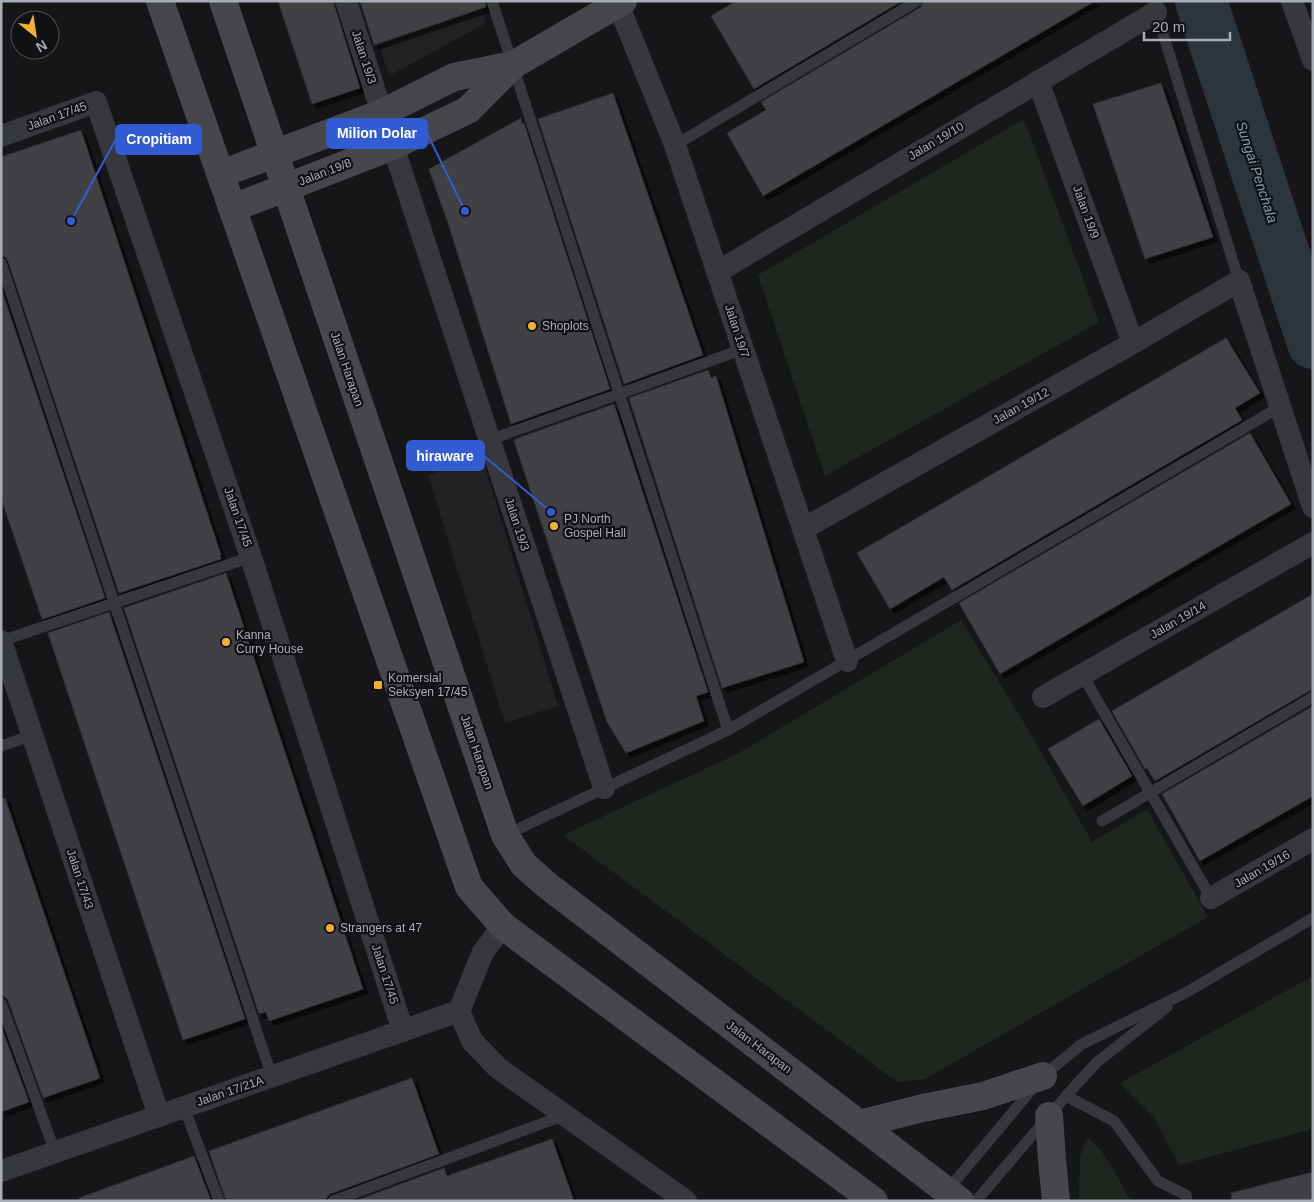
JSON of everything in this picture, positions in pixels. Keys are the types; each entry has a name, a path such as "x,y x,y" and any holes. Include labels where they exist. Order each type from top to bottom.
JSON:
{"main road":[{"path":"160,1 469,887 502,926 874,1201"},
{"name":"Jalan Harapan","path":"222,1 505,835 524,865 548,886 858,1124 948,1198"},
{"name":"Jalan 19/8","path":"233,208 393,146 468,110 513,65 620,3"},
{"name":"Jalan 19/8","path":"221,174 382,113 454,77 513,65"},
{"path":"858,1124 983,1096 1043,1076"},
{"path":"1056,1201 1052,1160 1058,1106"}],"street":[{"name":"Jalan 19/3","path":"346,1 382,113"},
{"path":"1292,1 1313,60"},
{"name":"Jalan 19/7","path":"620,3 675,144 847,661"},
{"name":"Jalan 19/10","path":"717,272 1038,81 1155,6"},
{"name":"Jalan 19/9","path":"1038,81 1133,342"},
{"name":"Jalan 17/45","path":"1,136 96,102 251,557 403,1031"},
{"name":"Jalan 19/3","path":"393,146 604,788"},
{"path":"1239,282 1313,507"},
{"name":"Jalan 19/12","path":"803,529 1239,282"},
{"name":"Jalan 19/14","path":"1043,697 1313,543"},
{"name":"Jalan 17/43","path":"1,641 159,1116"},
{"name":"Jalan 19/16","path":"1211,898 1313,840"},
{"path":"502,926 483,952 459,1011 472,1041 498,1068 686,1201"},
{"name":"Jalan 17/21A","path":"1,1171 459,1011"}],"lane":[{"path":"492,1 728,730"},
{"path":"675,144 917,1"},
{"path":"1155,6 1239,282"},
{"path":"1,263 272,1077"},
{"path":"489,440 743,349"},
{"path":"505,835 728,730 1280,407"},
{"path":"1,641 251,557"},
{"path":"1082,674 1211,898"},
{"path":"1102,821 1313,697"},
{"path":"1,746 32,735"},
{"path":"948,1198 1043,1076 1082,1044 1187,992 1313,918"},
{"path":"976,1201 1096,1063 1187,992"},
{"path":"1,1002 55,1152"},
{"path":"1058,1106 1114,1121 1158,1181 1186,1195 1187,1201"},
{"path":"184,1107 219,1201"},
{"path":"334,1201 565,1116"}],"shaded area":[{"path":"366,1 479,1 486,23 389,76"},
{"path":"1024,119 1099,322 825,476 758,275"},
{"path":"482,458 558,706 505,723 428,475"},
{"path":"961,620 1032,736 1092,842 1147,809 1208,917 925,1079 897,1082 563,835 737,754"},
{"path":"1313,976 1313,1129 1179,1165 1154,1117 1120,1083"},
{"path":"1089,1139 1102,1152 1131,1201 1079,1201 1080,1157 1085,1141"}],"building":[{"path":"278,1 333,1 360,88 312,104"},
{"path":"360,1 485,1 486,7 374,45"},
{"path":"736,1 902,1 754,89 711,16"},
{"path":"924,1 1095,1 763,196 727,133 766,110 761,102 921,7"},
{"path":"1161,83 1213,237 1145,259 1093,104"},
{"path":"613,93 703,355 624,384 538,119"},
{"name":"Shoplots","path":"521,118 610,389 511,424 449,226 429,169"},
{"path":"81,130 221,555 221,559 119,593 8,261 6,257 1,256 1,157"},
{"path":"1,288 105,598 43,619 1,498"},
{"path":"1226,338 1260,393 1235,408 1242,420 952,590 944,577 890,609 857,553"},
{"path":"708,370 711,378 716,376 804,662 722,688 629,398"},
{"path":"614,404 708,692 696,696 704,721 626,753 607,722 514,441 515,439"},
{"path":"1250,433 1291,504 1000,674 959,603"},
{"path":"226,573 363,989 269,1021 266,1012 259,1014 124,608"},
{"path":"1313,594 1313,690 1155,781 1147,768 1145,769 1112,711"},
{"path":"109,612 245,1019 183,1040 48,633"},
{"path":"1313,706 1313,796 1200,861 1162,794"},
{"path":"1099,719 1132,776 1083,806 1048,749"},
{"path":"5,798 100,1078 43,1098 8,1000 1,996 1,799"},
{"path":"1,1026 29,1102 1,1112"},
{"path":"412,1078 439,1154 330,1194 326,1201 226,1201 209,1151"},
{"path":"552,1139 574,1201 355,1201 444,1168 447,1176"},
{"path":"194,1156 211,1201 79,1201 79,1198"},
{"path":"1313,1172 1313,1201 1232,1201 1231,1193"}],"waterway":[{"name":"Sungai Penchala","path":"1201,1 1313,343"}],"place":[{"name":"Milion Dolar","path":"465,211"},
{"name":"Cropitiam","path":"71,221"},
{"name":"Shoplots","path":"532,326"},
{"name":"hiraware","path":"551,512"},
{"name":"PJ North Gospel Hall","path":"554,526"},
{"name":"Kanna Curry House","path":"226,642"},
{"name":"Komersial Seksyen 17/45","path":"378,685"},
{"name":"Strangers at 47","path":"330,928"}]}
